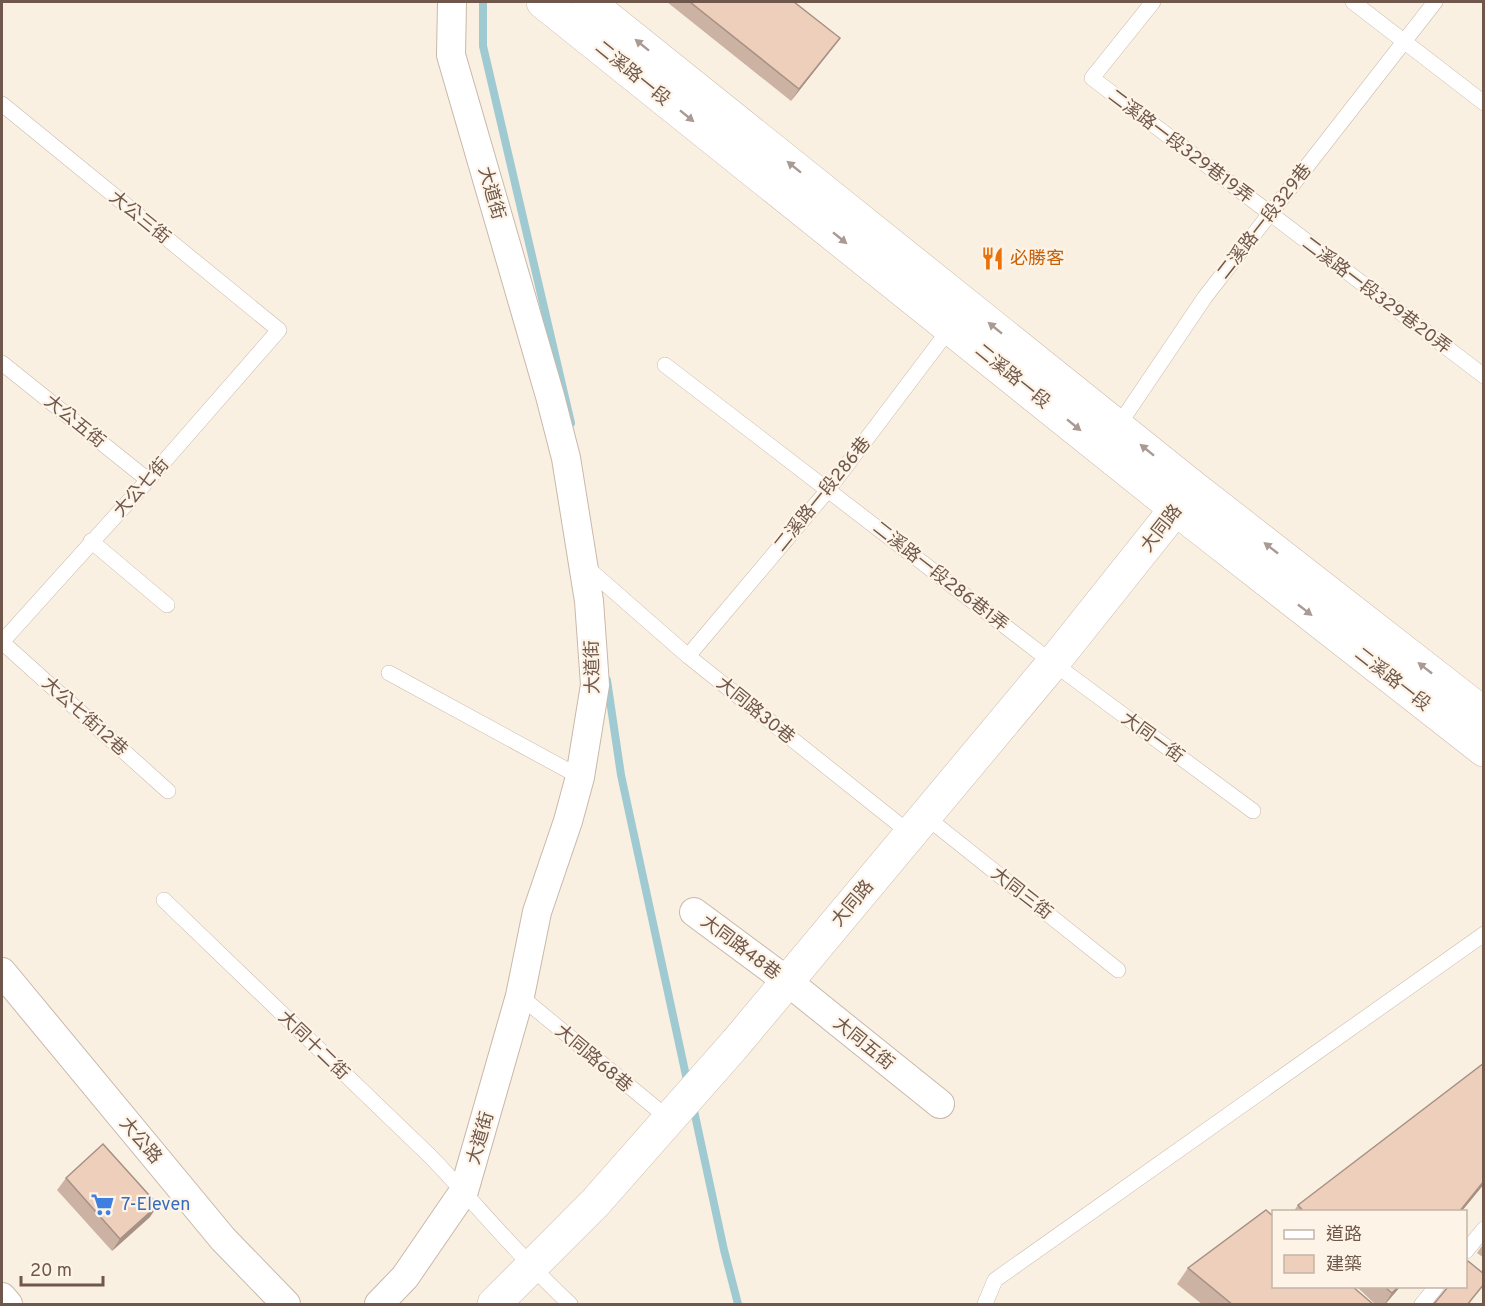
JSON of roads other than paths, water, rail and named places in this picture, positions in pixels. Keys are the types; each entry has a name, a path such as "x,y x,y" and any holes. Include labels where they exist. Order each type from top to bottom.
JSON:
{"main road":[{"name":"二溪路一段","path":"543,2 591,10 1184,498 1473,709 1484,750"},
{"name":"二溪路一段","path":"591,10 951,327 1111,438"},
{"name":"大同路","path":"494,1305 530,1266 595,1203 683,1103 1053,663 1184,498"}],"street":[{"name":"大道街","path":"379,1305 405,1277 464,1191 520,996 537,912 568,821 580,777 595,685 589,601 566,458 553,406 451,56 452,2"},
{"name":"大同路48巷","path":"694,912 787,981"},
{"name":"大公路","path":"2,972 223,1239 286,1305"},
{"name":"大同五街","path":"787,981 940,1104"},
{"path":"2,1297 8,1305"}],"lane":[{"name":"二溪路一段329巷19弄","path":"1153,2 1092,78 1270,214"},
{"path":"1353,2 1484,103"},
{"name":"二溪路一段329巷","path":"1111,438 1205,297 1435,2"},
{"name":"大公三街","path":"2,104 279,330"},
{"name":"二溪路一段329巷20弄","path":"1270,214 1484,376"},
{"name":"二溪路一段286巷","path":"688,656 828,490 951,327"},
{"name":"大公七街","path":"2,642 279,330"},
{"name":"大公五街","path":"2,363 148,480"},
{"name":"二溪路一段286巷1弄","path":"665,364 1053,663"},
{"path":"92,541 167,605"},
{"name":"大同路30巷","path":"583,564 688,656 918,825"},
{"name":"大公七街12巷","path":"2,642 168,791"},
{"name":"大同一街","path":"1053,663 1253,811"},
{"path":"389,673 580,777"},
{"name":"大同三街","path":"918,825 1118,970"},
{"name":"大同十二街","path":"164,900 431,1157 530,1266 570,1305"},
{"path":"985,1305 995,1280 1484,934"},
{"name":"大同路68巷","path":"520,996 683,1103"},
{"path":"1467,1250 1484,1229"},
{"path":"1422,1305 1436,1288"}],"waterway":[{"path":"483,2 483,46 571,423"},
{"path":"607,680 621,775 688,1085"},
{"path":"693,1106 738,1304"}],"place":[{"name":"必勝客","path":"992,258"},
{"name":"7-Eleven","path":"103,1204"}]}
